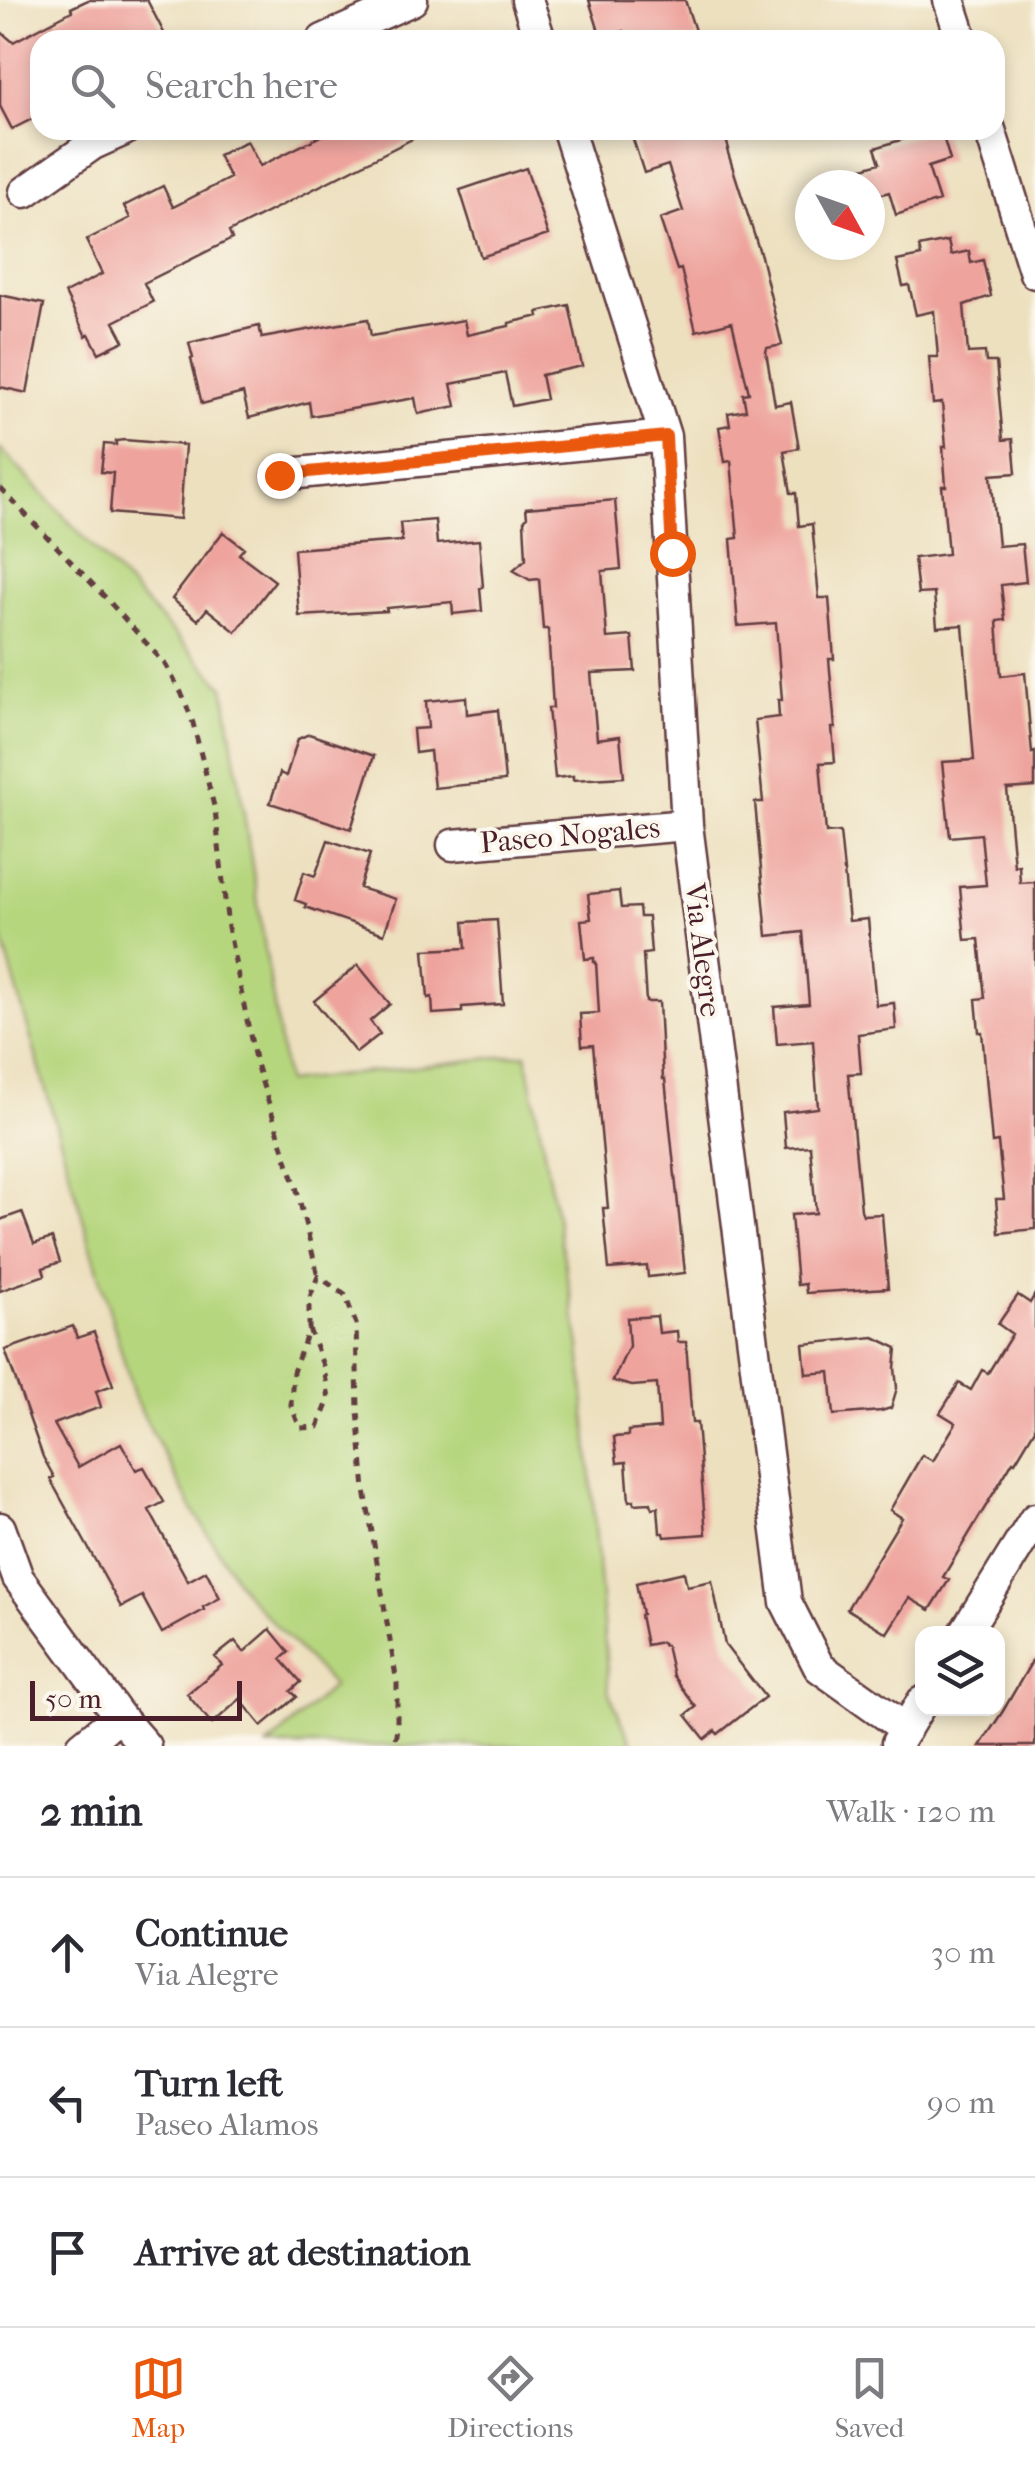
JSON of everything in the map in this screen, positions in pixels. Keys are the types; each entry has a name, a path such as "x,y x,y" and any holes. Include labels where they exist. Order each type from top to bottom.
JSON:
{"street":[{"path":"346,30 412,0"},
{"path":"527,0 537,30"},
{"path":"950,0 959,30"},
{"path":"25,192 102,140"},
{"name":"Via Alegre","path":"571,140 666,436 687,825 786,1602 818,1667 901,1737"},
{"path":"993,140 1035,274"},
{"path":"279,475 666,436"},
{"name":"Paseo Nogales","path":"453,845 687,825"},
{"path":"969,1626 1035,1519"},
{"path":"0,1528 18,1578 145,1746"},
{"path":"901,1737 915,1714"},
{"path":"82,1746 119,1716"}],"path":[{"path":"0,488 165,664 194,723 215,810 228,926 256,1064 296,1190 318,1276 309,1300 309,1329 293,1372 291,1405 300,1428 318,1427 329,1398 324,1368 309,1329"},
{"path":"318,1276 345,1295 356,1324 365,1490 397,1683 394,1746"}],"green space":[{"path":"0,448 224,687 286,1082 526,1054 580,1346 609,1693 633,1746 268,1746 333,1686 244,1592 194,1512 135,1399 0,931"}],"building":[{"path":"88,0 147,0 162,30 36,30 72,11 71,8"},
{"path":"589,0 685,0 695,30 598,30"},
{"path":"0,31 13,42 30,33 30,120 12,129 0,106"},
{"path":"313,140 410,140 229,232 232,239 144,283 153,302 114,322 124,341 99,353 65,293 102,274 86,240 130,218 124,206 163,186 173,207 230,178 218,155 247,141 260,166"},
{"path":"633,140 726,140 761,256 782,345 767,348 766,352 775,405 791,402 799,448 784,451 791,493 796,493 799,526 812,524 819,598 829,598 835,762 820,763 826,833 840,832 849,921 868,919 876,1005 894,1003 896,1029 858,1034 861,1073 848,1074 861,1210 863,1215 882,1214 888,1288 806,1293 805,1284 797,1285 791,1215 816,1213 810,1146 786,1148 783,1112 818,1108 813,1041 777,1044 774,1007 809,1004 803,932 767,936 755,802 763,802 755,720 779,717 778,700 782,700 776,623 738,626 731,539 738,538 731,461 725,462 719,427 730,425 728,413 746,410 743,394 749,393 732,322 696,331 681,269 677,270 660,219 683,211 668,165 644,173"},
{"path":"900,140 944,140 950,160 928,167 939,201 896,215 889,192 885,193 885,170 864,170 880,163 875,148"},
{"path":"526,168 548,235 481,257 460,190"},
{"path":"948,241 951,255 969,251 971,263 983,260 991,296 964,305 968,353 985,352 986,362 996,362 1003,440 1013,439 1016,473 991,475 998,546 1022,544 1026,582 1001,585 1005,620 997,621 1001,676 1025,673 1032,753 1035,752 1035,787 1007,789 1014,866 1019,865 1020,883 1035,882 1035,1229 999,1233 996,1199 1004,1199 998,1142 992,1143 979,1032 976,999 985,998 979,939 965,940 960,887 986,885 981,834 950,837 942,762 974,760 963,625 937,627 934,593 918,594 914,558 948,554 942,486 946,486 946,447 942,403 933,404 929,357 938,357 934,311 916,315 909,285 903,286 897,261 921,256 919,247"},
{"path":"0,295 44,304 27,393 0,387"},
{"path":"569,305 582,366 541,375 546,399 512,406 505,373 451,384 456,406 418,414 415,398 311,416 309,402 249,418 243,393 202,404 189,343 259,326 262,338 368,319 371,336 464,320 467,335 509,326 539,316 538,312"},
{"path":"116,441 185,445 180,519 110,513 113,473 101,472 104,444 116,445"},
{"path":"615,500 621,569 602,571 607,638 632,636 635,671 591,673 597,739 620,736 624,777 555,778 548,708 553,708 548,629 543,629 539,579 530,580 513,570 526,559 526,508"},
{"path":"435,520 437,544 479,540 482,611 453,614 452,602 386,608 387,611 299,616 294,549 402,541 400,523"},
{"path":"223,532 244,548 239,554 275,581 236,632 207,609 198,620 172,599"},
{"path":"466,697 467,714 498,710 505,781 434,788 430,751 415,753 413,729 428,728 426,701"},
{"path":"309,734 374,756 351,829 270,803 280,773 286,776 298,739"},
{"path":"328,840 370,854 359,888 396,899 384,934 295,900 304,872 315,876"},
{"path":"619,891 621,908 639,907 640,917 648,917 651,953 643,954 646,1002 659,1002 663,1079 685,1273 648,1277 647,1266 609,1269 603,1208 608,1208 593,1045 582,1046 580,1014 599,1013 596,962 594,958 585,959 581,920 591,919 588,894"},
{"path":"497,920 503,1004 433,1014 424,950 466,948 464,922"},
{"path":"358,965 390,1004 370,1021 380,1034 356,1053 314,1001"},
{"path":"22,1212 34,1244 52,1238 60,1262 43,1268 45,1275 0,1291 0,1220"},
{"path":"1035,1294 1035,1429 943,1577 949,1580 930,1610 909,1598 887,1633 847,1609 902,1518 890,1510 922,1455 933,1461 956,1423 940,1413 959,1383 971,1390 982,1370 988,1373 1012,1334 998,1324 1018,1295 1030,1303"},
{"path":"657,1316 659,1333 677,1331 678,1342 686,1342 706,1534 665,1537 660,1533 658,1507 629,1501 626,1462 617,1463 614,1437 628,1436 628,1431 660,1428 657,1384 632,1386 613,1381 629,1346 627,1318"},
{"path":"73,1326 77,1338 94,1332 113,1385 96,1391 101,1407 54,1424 78,1467 121,1443 136,1470 144,1467 164,1502 149,1510 188,1581 206,1571 220,1598 162,1633 142,1596 121,1607 50,1479 54,1477 43,1457 5,1350"},
{"path":"874,1337 897,1348 897,1388 891,1408 834,1415 830,1372 806,1374 803,1344"},
{"path":"684,1572 687,1586 712,1581 725,1645 765,1697 718,1734 715,1731 705,1739 686,1715 696,1707 673,1676 666,1645 646,1645 640,1615 636,1583"},
{"path":"270,1629 289,1652 281,1659 301,1682 291,1691 297,1697 262,1726 240,1699 212,1724 187,1694 222,1665 215,1657 235,1641 244,1652"},
{"path":"1035,1656 1035,1746 980,1746 1000,1716 1005,1716 1005,1708"}],"route":[{"path":"279,475 666,436 672,553"}]}
